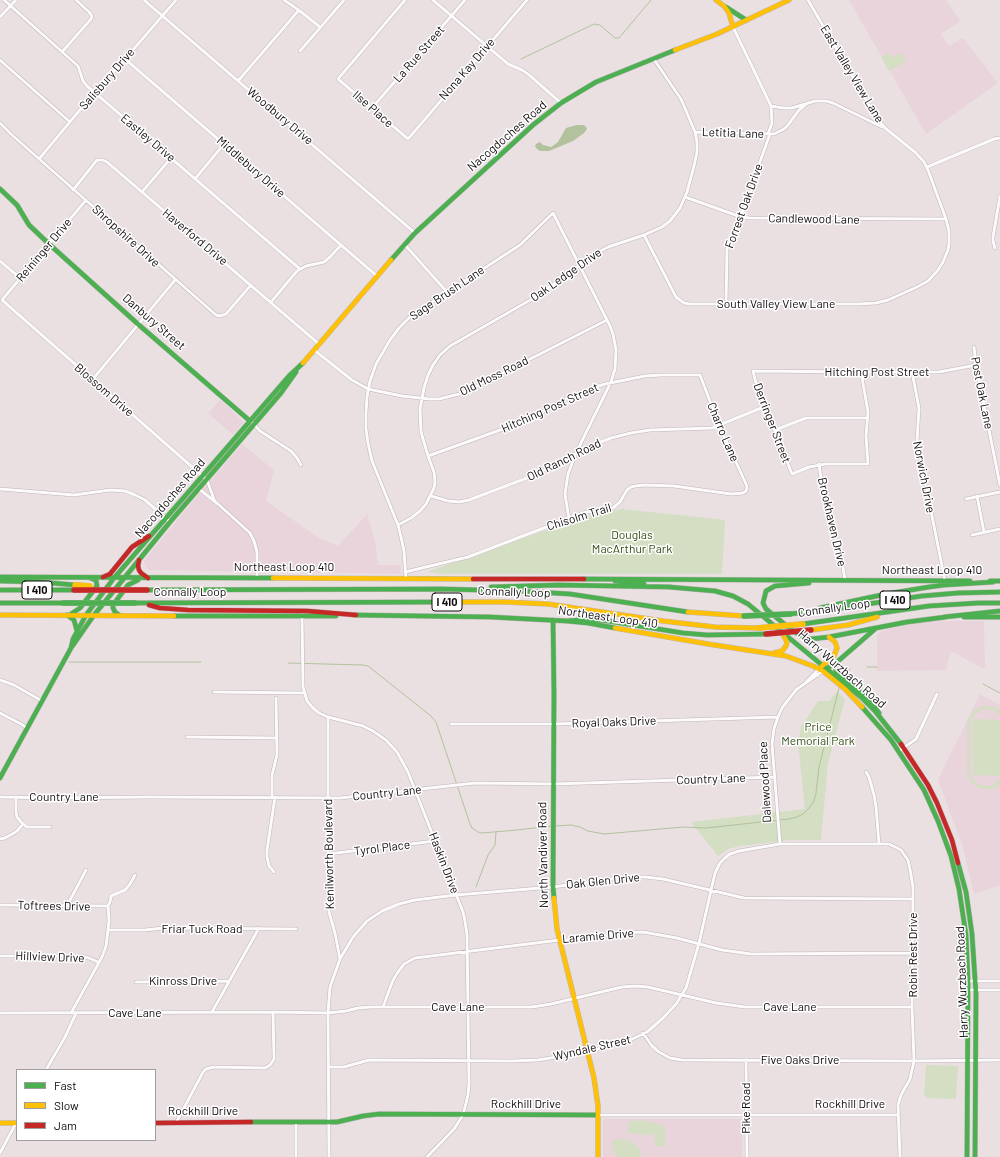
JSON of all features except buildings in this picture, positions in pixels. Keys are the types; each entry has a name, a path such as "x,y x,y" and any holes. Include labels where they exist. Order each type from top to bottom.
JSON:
{"main road":[{"path":"716,0 746,20"},
{"name":"Nacogdoches Road","path":"70,648 76,642 94,615 139,560 168,520 252,423 289,376 298,369 415,233 533,125 561,103 596,82 653,58 717,34 790,0"},
{"path":"724,6 729,13 733,26"},
{"name":"Danbury Street","path":"0,189 17,205 29,225 49,244 139,325 252,423"},
{"name":"Nacogdoches Road","path":"1,776 70,648 86,615 114,578 152,534 199,488 205,478"},
{"path":"102,577 110,574 132,547 152,534"},
{"path":"139,560 139,570 148,578"},
{"name":"Northeast Loop 410","path":"0,577 256,578 405,576 1000,582"},
{"path":"77,632 75,622 68,615 80,608 97,586 96,580 89,577"},
{"path":"119,615 115,612 113,605 128,584 141,578"},
{"name":"Harry Wurzbach Road","path":"582,578 715,591 733,596 748,604 780,630 855,698 877,723 898,751 934,804"},
{"path":"829,580 775,586 766,591 763,603 766,608 793,631 803,637 811,639 944,617 1000,611"},
{"path":"0,581 41,582 74,587"},
{"path":"790,614 928,587 993,582"},
{"path":"441,589 558,585 671,587"},
{"name":"Connally Loop","path":"0,590 74,587 147,590 441,589 551,592 681,612 744,616 790,614 922,596 1000,592"},
{"name":"Connally Loop","path":"0,603 504,602 548,604 715,627 758,628 803,624 928,606 978,602 1000,603"},
{"path":"134,603 160,608 188,610 307,611 356,615"},
{"path":"567,620 590,619 683,633 707,635 766,634 848,625 903,610"},
{"name":"Northeast Loop 410","path":"0,615 356,615 567,620 773,653 796,659 823,669"},
{"path":"944,617 1000,617"},
{"name":"North Vandiver Road","path":"553,620 554,784 552,887 555,916 560,940 594,1078 598,1104 598,1157"},
{"path":"823,669 835,663 876,628"},
{"path":"773,653 782,651 786,646 786,640 780,630"},
{"path":"823,669 834,656 837,648 835,642 829,637"},
{"path":"835,663 836,671 870,700 883,720"},
{"name":"Harry Wurzbach Road","path":"823,669 862,698 883,720 904,747 928,785 946,841 966,892 969,934 976,981 975,1157"},
{"name":"Harry Wurzbach Road","path":"967,1157 969,934"},
{"name":"Rockhill Drive","path":"156,1123 329,1122 379,1114 597,1115"},
{"path":"0,1123 16,1123"}],"street":[{"name":"Eastley Drive","path":"4,0 78,66 83,81 94,93 300,269"},
{"path":"0,17 16,0"},
{"path":"62,52 92,16 76,0"},
{"name":"Woodbury Drive","path":"144,0 415,233"},
{"name":"Salisbury Drive","path":"39,159 94,93 176,0"},
{"path":"284,0 320,27"},
{"path":"300,50 344,0"},
{"name":"Ilse Place","path":"405,0 338,79 408,139"},
{"path":"433,0 508,64 528,74 561,103"},
{"name":"La Rue Street","path":"372,108 465,0"},
{"name":"Nona Kay Drive","path":"408,139 527,0"},
{"name":"East Valley View Lane","path":"808,0 873,112 885,128 916,153 927,167 946,220 948,231 949,244 946,256 938,270"},
{"path":"238,81 299,10"},
{"path":"733,26 771,106 792,108 819,101 830,102 885,128"},
{"name":"Oak Ledge Drive","path":"431,496 435,478 424,443 420,422 420,409 430,370 436,360 450,346 539,294 601,250 662,227 677,213 685,197 696,159 697,147 695,132 681,99 653,58"},
{"name":"Middlebury Drive","path":"125,59 377,276"},
{"path":"0,60 70,122"},
{"path":"771,134 788,126 799,110 806,104"},
{"name":"Forrest Oak Drive","path":"726,305 727,249 750,194 757,170 771,134 771,106"},
{"name":"Shropshire Drive","path":"0,123 73,190 216,315 220,316 226,314 251,285"},
{"name":"Letitia Lane","path":"695,132 771,134"},
{"path":"927,167 983,143 1000,138"},
{"path":"195,179 224,144"},
{"path":"142,192 171,158"},
{"name":"Haverford Drive","path":"73,190 97,160 107,162 319,344"},
{"path":"995,248 993,237 1000,196"},
{"name":"Candlewood Lane","path":"685,197 741,217 750,218 946,220"},
{"name":"Reininger Drive","path":"2,300 86,200"},
{"name":"Sage Brush Lane","path":"405,576 403,544 398,525 372,461 366,429 368,389 382,352 399,328 412,314 520,244 553,213 579,265"},
{"name":"South Valley View Lane","path":"644,235 672,290 679,300 690,304 876,303 888,300 917,287 928,281 938,270"},
{"path":"271,302 297,271 306,266 324,262 333,255 341,245"},
{"path":"405,245 447,292"},
{"path":"0,261 20,278"},
{"path":"569,519 565,494 570,465 611,382 615,368 616,350 613,334 607,320 579,265"},
{"path":"93,380 175,280"},
{"name":"Blossom Drive","path":"2,300 205,478"},
{"name":"Old Moss Road","path":"314,350 352,380 368,389 402,396 439,399 459,394 478,386 607,320"},
{"name":"Post Oak Lane","path":"974,347 976,365 1000,485"},
{"name":"Hitching Post Street","path":"753,371 945,372 976,365"},
{"name":"Derringer Street","path":"753,371 756,383 792,474 819,464"},
{"path":"819,464 868,464 866,436 868,407 861,372"},
{"name":"Norwich Drive","path":"912,372 918,408 917,441 945,581"},
{"name":"Hitching Post Street","path":"428,456 525,420 566,399 611,382 650,376 700,375"},
{"name":"Charro Lane","path":"700,375 719,425 747,488"},
{"name":"Old Ranch Road","path":"431,496 448,501 459,502 469,500 532,476 558,464 590,446 611,438 650,430 706,428 719,425 766,406"},
{"path":"775,430 806,418 868,418"},
{"name":"Danbury Street","path":"252,423 260,432 291,451 301,464"},
{"name":"Brookhaven Drive","path":"819,464 822,486 845,580"},
{"path":"205,478 215,502"},
{"name":"Chisolm Trail","path":"405,576 468,556 596,510 614,508 627,490 631,487 645,485 674,486 731,494 743,493 747,488"},
{"path":"199,488 244,527 252,537 257,552 256,578"},
{"path":"0,489 74,495 110,490 125,492 145,500 168,520"},
{"path":"966,499 1000,492"},
{"path":"398,525 420,511 431,496"},
{"path":"977,496 984,532"},
{"path":"972,535 1000,529"},
{"name":"Haskin Drive","path":"302,615 302,669 304,693 307,701 320,713 328,717 363,726 373,731 392,746 402,760 415,790 436,841 465,921 468,951 468,1089 463,1115 454,1129 427,1157"},
{"name":"Dalewood Place","path":"780,844 772,744 774,729 782,708 792,695 797,689 823,669"},
{"path":"0,680 14,685 42,701"},
{"path":"214,692 304,693"},
{"path":"898,751 916,739 937,694"},
{"path":"274,872 268,863 267,850 274,797 272,775 276,760 276,698"},
{"path":"0,713 27,728"},
{"name":"Kenilworth Boulevard","path":"328,717 329,912 340,959"},
{"name":"Royal Oaks Drive","path":"451,724 554,724 778,717"},
{"path":"187,737 276,738"},
{"path":"866,772 874,795 879,844"},
{"name":"Country Lane","path":"0,797 340,798 475,783 554,784 775,777"},
{"path":"16,797 17,817 23,824 32,827 50,827"},
{"path":"0,839 14,833 23,824"},
{"name":"Tyrol Place","path":"328,854 436,841"},
{"name":"Wyndale Street","path":"328,1067 344,1067 370,1060 538,1060 587,1052 628,1041 644,1034 663,1018 673,1007 686,988 718,868 720,863 730,854 780,844 879,844"},
{"name":"Robin Rest Drive","path":"879,844 890,844 906,856 912,880 912,1007 914,1061 910,1079 898,1105 900,1157"},
{"path":"67,906 86,870"},
{"path":"71,1013 106,946 109,914 108,906 111,896 125,890 135,875"},
{"name":"Oak Glen Drive","path":"340,959 352,937 367,921 382,911 408,901 456,895 552,887 628,877 645,877 662,879 744,898 913,899"},
{"name":"Toftrees Drive","path":"0,905 108,906"},
{"name":"Friar Tuck Road","path":"108,930 145,930 163,928 296,929"},
{"path":"212,1012 259,928"},
{"name":"Laramie Drive","path":"383,1007 395,976 409,960 418,957 624,933 643,932 699,943 722,950 751,954 912,953"},
{"name":"Hillview Drive","path":"0,956 81,956 98,962"},
{"path":"330,1157 328,1013 330,987 340,959"},
{"name":"Kinross Drive","path":"136,982 229,981"},
{"path":"968,981 1000,981"},
{"name":"Cave Lane","path":"0,1013 328,1013 364,1007 532,1007 575,999 622,987 635,986 648,987 716,1003 745,1007 912,1007"},
{"path":"968,990 1000,990"},
{"path":"176,1123 206,1069 214,1067 265,1068 270,1065 274,1059 273,1012"},
{"path":"47,1069 65,1038 76,1013"},
{"name":"Five Oaks Drive","path":"644,1034 655,1049 662,1054 670,1058 682,1060 1000,1060"},
{"name":"Pike Road","path":"746,1060 747,1157"},
{"name":"Rockhill Drive","path":"597,1115 898,1115"},
{"path":"296,1122 296,1157"},
{"path":"0,1153 16,1125"}],"shaded area":[{"path":"849,0 946,0 960,21 941,34 949,46 963,38 998,83 926,134"},
{"path":"584,125 587,129 573,141 549,151 540,151 535,146 540,142 543,145 551,147 558,142 566,128"},
{"path":"220,400 244,422 233,435 208,413"},
{"path":"242,444 274,470 266,501 319,538 338,546 367,514 375,540 378,565 401,565 401,574 149,570 145,566 144,561"},
{"path":"944,621 984,621 985,668 982,668 951,651 946,670 877,671 877,634 887,629 919,623"},
{"path":"980,694 1000,705 1000,885 974,894 963,847 938,780"},
{"path":"603,1119 742,1119 742,1157 603,1157"}],"green space":[{"path":"888,53 891,58 901,53 906,61 889,71 881,57"},
{"name":"Douglas MacArthur Park","path":"622,509 725,520 722,574 444,574 427,572 581,518"},
{"name":"Price Memorial Park","path":"837,692 845,699 828,763 821,840 789,840 740,846 728,849 718,856 691,822 805,809 798,743 801,727 818,701 829,701"},
{"path":"984,706 997,708 1000,711 1000,716 995,711 984,709 975,714 972,719 970,771 974,780 978,784 984,786 994,784 1000,778 1000,784 990,789 977,787 968,777 967,771 967,724 972,712 977,708"},
{"path":"973,719 1000,720 1000,776 973,775"},
{"path":"926,1065 958,1066 956,1099 928,1098 924,1095"},
{"path":"629,1121 648,1121 665,1126 665,1147 655,1146 655,1135 627,1133"},
{"path":"619,1139 633,1142 641,1152 641,1157 616,1157 611,1142"}],"waterway":[{"path":"521,59 594,24 600,25 615,38 619,38 651,0"},
{"path":"69,662 201,662"},
{"path":"288,663 368,666 431,716 436,722 470,824 472,828 478,832 482,833 552,826"},
{"path":"867,667 877,667"},
{"path":"844,674 850,669"},
{"path":"983,684 1000,693"},
{"path":"555,826 571,825 588,831 604,834 683,827 706,828 797,817 803,814 814,801 819,767 839,688"},
{"path":"476,887 488,855 495,845 496,832"}],"traffic: fast":[{"path":"726,7 746,20"},
{"path":"391,260 415,233 533,125 561,103 596,82 675,50"},
{"path":"0,189 17,205 29,225 49,244 139,325 250,421"},
{"path":"71,648 73,639 86,615 114,578 289,376 303,363"},
{"path":"0,778 71,648 94,615 170,522 281,393 296,372"},
{"path":"0,577 273,578"},
{"path":"71,614 80,608 97,586 96,580 90,578"},
{"path":"584,579 970,581"},
{"path":"119,615 115,612 113,605 128,585 138,580"},
{"path":"0,581 75,585"},
{"path":"615,581 644,584"},
{"path":"990,581 1000,581"},
{"path":"820,608 886,594 929,587 993,582"},
{"path":"809,583 775,586 766,591 763,603 766,609 793,631 803,637 811,639 907,622 946,617"},
{"path":"491,587 558,585 671,587"},
{"path":"669,587 715,591 733,596 748,604 862,698 875,711 901,744"},
{"path":"147,590 441,589 519,591 570,594 688,612"},
{"path":"0,590 74,590"},
{"path":"790,614 922,596 1000,592"},
{"path":"135,603 449,602"},
{"path":"0,603 63,603"},
{"path":"63,603 135,603"},
{"path":"803,624 929,606 1000,603"},
{"path":"944,617 1000,611"},
{"path":"744,616 790,614"},
{"path":"67,615 74,620 77,631"},
{"path":"354,615 490,617 567,621 615,628"},
{"path":"174,616 336,616"},
{"path":"964,617 1000,617"},
{"path":"567,621 589,619 683,633 707,635 766,634"},
{"path":"553,620 554,898"},
{"path":"824,670 837,662 875,629"},
{"path":"835,663 836,671 870,700 879,713"},
{"path":"862,707 891,740 924,790 938,821 951,856 959,889 966,935 968,981 967,1157"},
{"path":"958,863 966,892 972,934 976,994 975,1157"},
{"path":"251,1122 337,1122 379,1114 597,1115"}],"traffic: slow":[{"path":"716,0 724,6 729,13 733,27"},
{"path":"675,50 717,34 789,0"},
{"path":"303,363 391,260"},
{"path":"273,578 473,579"},
{"path":"75,585 90,586"},
{"path":"449,602 548,604 715,627 758,628"},
{"path":"688,612 744,616"},
{"path":"0,615 174,616"},
{"path":"811,630 848,625 877,617"},
{"path":"758,628 803,624"},
{"path":"615,628 786,656 823,671 845,689 862,707"},
{"path":"774,653 782,651 786,646 787,642 782,633"},
{"path":"822,666 834,656 837,648 835,642 829,637"},
{"path":"554,898 557,929 594,1078 598,1106 598,1157"},
{"path":"0,1123 16,1123"}],"traffic: jam":[{"path":"103,577 110,574 132,547 149,536"},
{"path":"139,560 139,570 148,578"},
{"path":"473,579 584,579"},
{"path":"74,590 147,590"},
{"path":"149,605 160,608 188,610 307,611 356,615"},
{"path":"766,634 811,630"},
{"path":"901,744 928,785 937,803 952,840 958,863"},
{"path":"156,1123 251,1122"}]}
